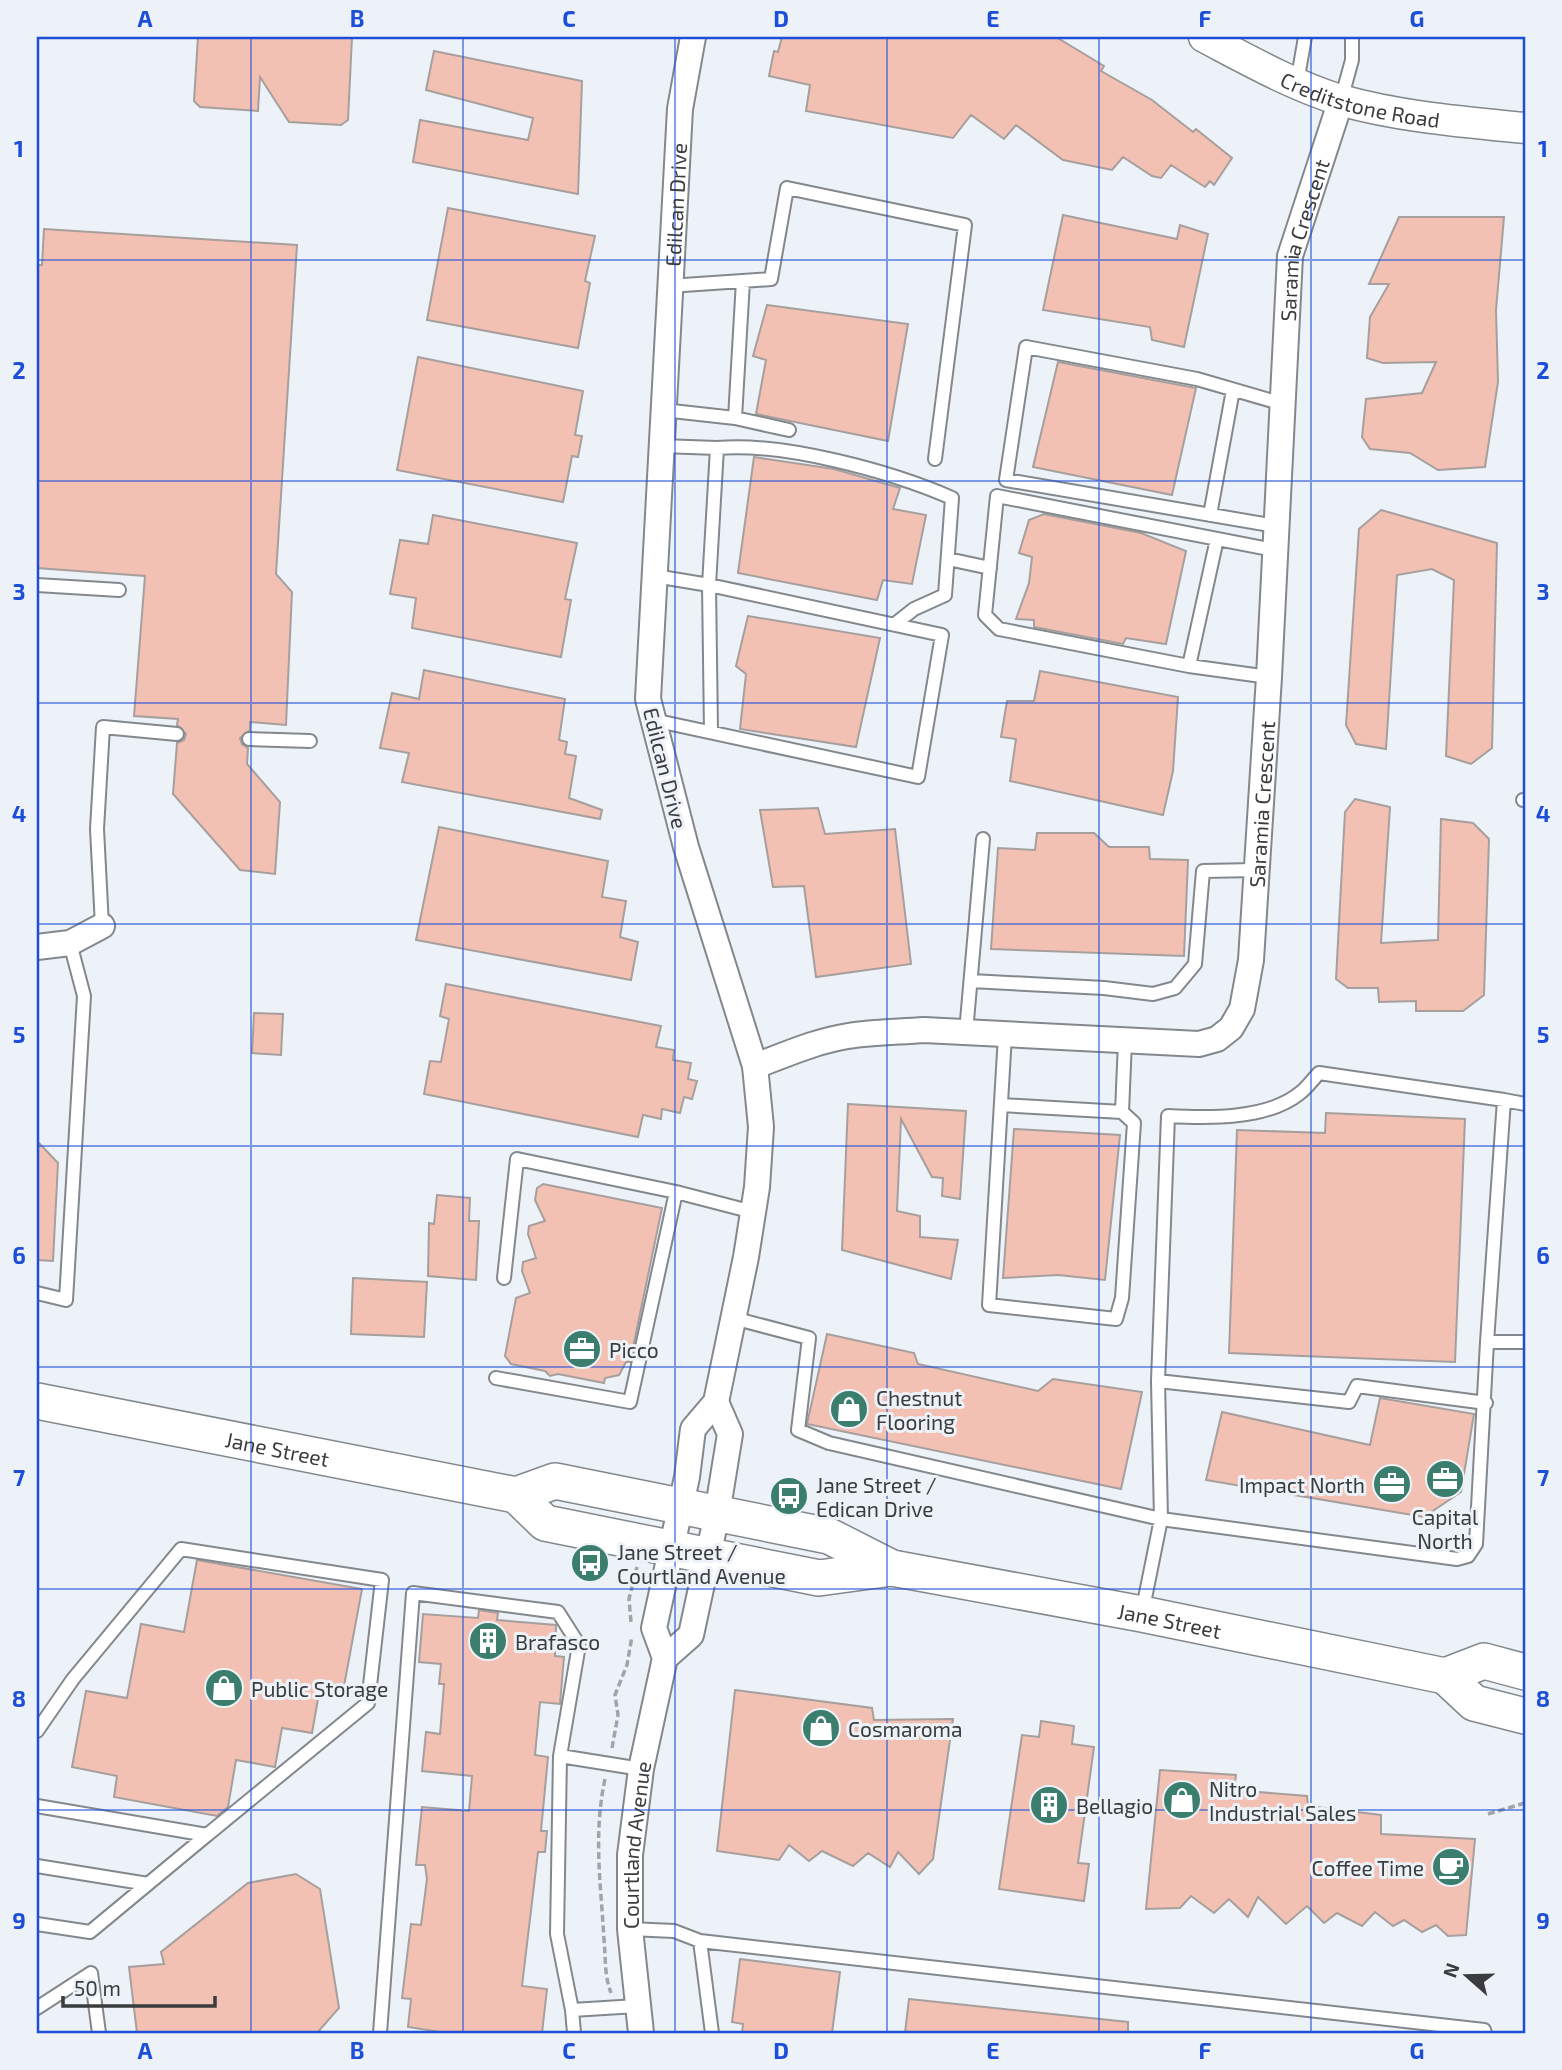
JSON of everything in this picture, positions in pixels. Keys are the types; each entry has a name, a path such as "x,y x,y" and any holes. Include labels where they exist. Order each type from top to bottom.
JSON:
{"main road":[{"name":"Jane Street","path":"37,1401 516,1495 555,1481 829,1536 892,1568 1142,1614 1445,1676"},
{"name":"Jane Street","path":"516,1495 545,1523 819,1578 892,1568"},
{"path":"1525,1672 1484,1661 1445,1676 1474,1703 1525,1716"}],"street":[{"name":"Edilcan Drive","path":"681,1506 693,1429 716,1402 752,1212 761,1126 755,1066 686,847 648,699 668,286 680,109 693,37"},
{"name":"Creditstone Road","path":"1204,37 1297,83 1341,100 1444,120 1525,128"},
{"name":"Saramia Crescent","path":"755,1066 847,1036 925,1030 1199,1044 1217,1038 1231,1028 1242,1009 1251,960 1269,677 1290,256 1341,100"},
{"path":"37,947 70,943 102,926"},
{"path":"681,1506 654,1628 666,1658 691,1635 709,1555 730,1434 716,1402"},
{"name":"Courtland Avenue","path":"640,2033 625,2006 630,1929 630,1855 641,1769 666,1658"}],"lane":[{"path":"1297,83 1305,37"},
{"path":"1341,100 1352,60 1352,37"},
{"path":"668,286 771,279 787,188 965,225 935,459"},
{"path":"735,418 743,281"},
{"path":"1275,538 1210,515 1006,480 1026,347 1197,379 1283,404"},
{"path":"1210,515 1233,390"},
{"path":"663,410 735,418 789,430"},
{"path":"661,446 717,448 748,445 898,476 952,498 944,595 914,609 895,624"},
{"path":"711,732 709,585 717,448"},
{"path":"1269,677 1189,666 999,629 985,615 997,496 1217,539 1275,538"},
{"path":"1189,666 1217,539"},
{"path":"948,559 990,568"},
{"path":"652,720 918,777 942,635 709,585 654,576"},
{"path":"37,585 118,590"},
{"path":"102,926 97,829 103,727 177,734"},
{"path":"249,739 310,741"},
{"path":"966,1032 983,839"},
{"path":"971,981 1104,988 1153,994 1175,988 1195,964 1203,871 1256,870"},
{"path":"37,1293 66,1300 84,996 70,943"},
{"path":"1001,1105 1122,1112 1134,1123 1122,1298 1116,1319 989,1304 1005,1035"},
{"path":"1122,1112 1125,1041"},
{"path":"1142,1614 1161,1519 1158,1381 1168,1116 1203,1118 1254,1112 1299,1094 1319,1073 1525,1104"},
{"path":"733,1318 809,1338 798,1430 829,1443 1161,1519 1457,1559 1468,1556 1476,1544 1504,1100"},
{"path":"504,1278 517,1159 676,1192 752,1212"},
{"path":"496,1378 631,1402 676,1192"},
{"path":"1487,1342 1525,1342"},
{"path":"1158,1381 1349,1402 1357,1387 1486,1403"},
{"path":"37,1731 73,1679 181,1549 382,1580 368,1703 90,1932 37,1924"},
{"path":"380,2033 413,1593 558,1612 579,1645 560,1756 557,1934 574,2033"},
{"path":"560,1756 641,1769"},
{"path":"37,1806 207,1835"},
{"path":"37,1866 148,1884"},
{"path":"630,1929 674,1931 700,1941 1471,2028 1483,2030 1485,2033"},
{"path":"700,1941 712,2033"},
{"path":"37,2008 91,1973 99,2033"},
{"path":"572,2010 625,2006"}],"path":[{"path":"625,2006 603,1971 605,1942 598,1885 598,1832 618,1715 615,1695 632,1642 629,1599 637,1566"},
{"path":"1488,1814 1525,1803"}],"building":[{"path":"198,37 352,37 348,120 341,125 289,122 260,77 258,111 200,107 194,101"},
{"path":"782,37 1056,37 1104,66 1101,71 1152,100 1193,132 1196,129 1232,158 1214,185 1210,181 1205,187 1171,165 1161,178 1152,176 1123,157 1112,170 1063,160 1016,125 1004,139 971,115 953,138 806,111 810,85 769,76 774,51 778,52"},
{"path":"434,51 582,81 578,194 413,162 420,120 528,140 533,118 426,90"},
{"path":"448,208 595,236 585,281 590,283 578,348 427,320"},
{"path":"1063,215 1177,239 1180,225 1208,234 1184,347 1152,340 1150,327 1043,310"},
{"path":"1399,217 1504,217 1496,310 1498,382 1485,467 1438,470 1410,453 1370,449 1362,437 1366,399 1422,393 1436,362 1383,363 1367,358 1370,317 1389,284 1369,284"},
{"path":"44,229 297,245 276,574 292,592 286,725 250,722 250,730 240,738 242,744 248,748 247,764 280,802 275,874 240,870 173,794 177,743 184,740 186,734 177,725 178,719 134,716 145,576 37,568 37,265 42,265"},
{"path":"767,305 908,324 888,441 756,414 766,360 753,356"},
{"path":"418,357 583,391 575,435 582,436 578,457 572,456 563,502 397,470"},
{"path":"1058,362 1196,388 1172,495 1033,467"},
{"path":"754,457 834,469 900,488 893,509 926,515 912,584 883,580 877,600 738,573"},
{"path":"1381,510 1497,543 1492,748 1471,764 1446,756 1454,580 1432,569 1397,575 1386,749 1356,744 1346,725 1359,529"},
{"path":"1044,514 1141,533 1186,551 1166,644 1126,638 1123,644 1034,627 1034,620 1016,619 1029,583 1032,557 1019,553 1029,520"},
{"path":"433,515 577,543 565,599 571,600 561,657 412,628 416,598 390,594 400,540 428,544"},
{"path":"748,616 880,638 856,747 740,729 746,674 736,666"},
{"path":"424,670 565,699 559,740 567,742 565,754 576,756 569,798 602,810 600,819 402,782 409,753 380,748 392,693 419,699"},
{"path":"1040,671 1178,697 1173,771 1163,815 1010,781 1016,739 1001,737 1007,701 1034,701"},
{"path":"1355,799 1390,807 1381,943 1438,940 1441,819 1473,823 1489,839 1484,995 1463,1011 1416,1011 1416,1001 1379,1002 1378,988 1348,988 1336,979 1345,812"},
{"path":"818,808 825,834 895,829 911,964 816,977 804,886 773,887 760,810"},
{"path":"439,827 608,861 602,897 626,901 620,937 638,942 631,980 416,940"},
{"path":"1037,833 1094,833 1109,847 1149,847 1150,859 1188,860 1184,956 991,949 998,848 1035,850"},
{"path":"446,984 661,1026 656,1047 674,1050 673,1060 691,1063 688,1079 697,1081 692,1099 684,1097 680,1113 662,1109 661,1119 643,1115 638,1137 424,1094 430,1061 441,1062 449,1019 440,1016"},
{"path":"254,1013 283,1014 281,1055 252,1053"},
{"path":"848,1104 966,1111 960,1199 942,1196 943,1178 932,1177 901,1119 897,1211 920,1216 920,1237 958,1240 951,1279 842,1250"},
{"path":"1326,1113 1465,1119 1455,1362 1229,1353 1237,1130 1325,1133"},
{"path":"1014,1129 1120,1135 1105,1280 1058,1275 1003,1278"},
{"path":"37,1141 58,1163 53,1261 37,1260"},
{"path":"543,1184 662,1208 630,1362 626,1362 619,1375 605,1378 604,1383 558,1374 550,1376 545,1371 511,1364 505,1356 516,1298 530,1293 522,1271 523,1262 536,1258 528,1234 529,1226 545,1221 535,1200 537,1188"},
{"path":"437,1195 470,1198 469,1221 479,1221 476,1280 428,1276 429,1223 434,1224"},
{"path":"353,1278 427,1282 424,1337 351,1334"},
{"path":"827,1334 914,1353 918,1364 1038,1391 1053,1379 1142,1392 1121,1489 807,1424"},
{"path":"1380,1398 1474,1414 1461,1492 1424,1517 1206,1480 1222,1412 1370,1445"},
{"name":"Public Storage","path":"197,1560 362,1589 344,1686 321,1682 312,1733 282,1728 275,1767 236,1760 228,1807 217,1816 114,1797 117,1776 72,1767 86,1691 127,1698 141,1624 184,1632"},
{"path":"479,1610 498,1613 497,1620 556,1625 555,1656 564,1657 560,1704 540,1702 535,1755 548,1757 541,1831 547,1831 545,1852 538,1852 522,1986 547,1989 542,2033 446,2033 408,2027 411,1999 402,1998 411,1924 421,1925 427,1879 425,1865 416,1865 422,1807 469,1811 472,1776 422,1771 426,1732 440,1734 444,1684 439,1684 441,1664 419,1662 423,1614 478,1618"},
{"path":"735,1690 872,1708 874,1720 953,1719 933,1859 919,1874 898,1852 890,1867 868,1853 853,1866 822,1851 809,1861 789,1845 779,1860 717,1851"},
{"name":"Bellagio","path":"1041,1721 1074,1726 1072,1744 1094,1747 1078,1863 1089,1864 1084,1901 999,1889 1022,1735 1039,1737"},
{"path":"1160,1770 1236,1775 1234,1790 1307,1796 1308,1806 1381,1815 1381,1834 1475,1839 1466,1935 1448,1936 1436,1925 1422,1932 1404,1920 1393,1926 1375,1912 1362,1926 1337,1913 1324,1923 1307,1906 1286,1924 1258,1897 1248,1917 1229,1899 1214,1913 1191,1896 1180,1908 1146,1909"},
{"path":"296,1874 320,1889 339,2008 317,2033 137,2033 129,1967 164,1964 161,1952 248,1883"},
{"path":"740,1959 840,1972 832,2033 742,2033 743,2024 732,2022"},
{"path":"909,1999 1128,2022 1128,2033 905,2033"}],"place":[{"name":"Picco","path":"582,1349"},
{"name":"Chestnut Flooring","path":"849,1409"},
{"name":"Capital North","path":"1445,1479"},
{"name":"Impact North","path":"1392,1484"},
{"name":"Jane Street / Edican Drive","path":"789,1496"},
{"name":"Jane Street / Courtland Avenue","path":"590,1563"},
{"name":"Brafasco","path":"488,1641"},
{"name":"Public Storage","path":"224,1688"},
{"name":"Cosmaroma","path":"821,1728"},
{"name":"Nitro Industrial Sales","path":"1182,1800"},
{"name":"Bellagio","path":"1049,1805"},
{"name":"Coffee Time","path":"1451,1867"}]}
